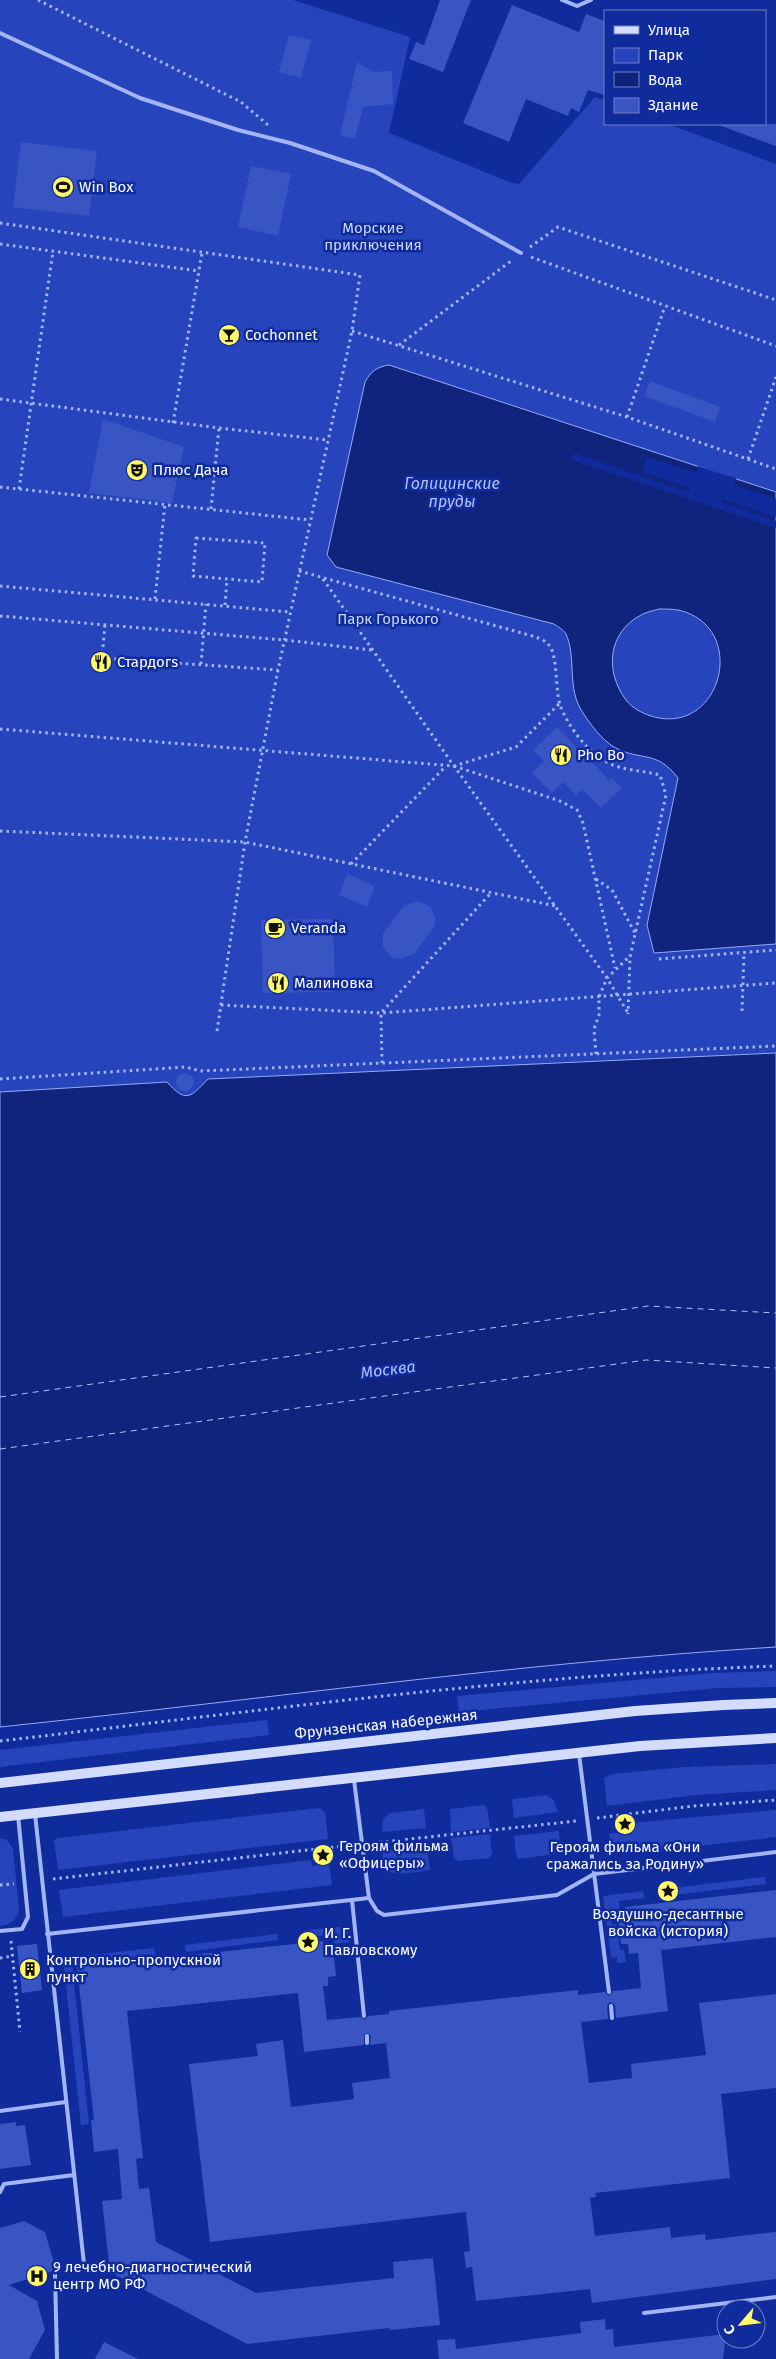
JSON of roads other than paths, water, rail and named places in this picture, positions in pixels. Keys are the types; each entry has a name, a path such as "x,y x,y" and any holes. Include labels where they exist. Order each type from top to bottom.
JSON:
{"main road":[{"name":"Фрунзенская набережная","path":"0,1783 635,1711 723,1705 776,1704"},
{"path":"0,1818 579,1752 776,1738"}],"lane":[{"path":"562,0 576,6 591,0"},
{"path":"0,33 140,98 238,130 290,143 374,171 522,253"},
{"path":"579,1752 609,1992"},
{"path":"353,1778 369,1898 377,1911 384,1914 557,1895 594,1874 776,1852"},
{"path":"35,1814 84,2264"},
{"path":"0,1931 22,1929 28,1917 18,1815"},
{"path":"47,1934 369,1898"},
{"path":"352,1900 364,2016"},
{"path":"611,2006 612,2018"},
{"path":"367,2036 367,2043"},
{"path":"0,2111 66,2102"},
{"path":"0,2192 4,2184 74,2175"},
{"path":"55,2274 56,2359"},
{"path":"644,2313 776,2297"}],"water":[{"name":"Голицинские пруды","path":"389,365 776,492 776,944 654,953 647,925 678,778 663,763 655,759 632,754 614,747 593,727 578,703 573,683 569,643 566,634 562,630 554,624 336,567 327,555 365,382 372,372","holes":["659,609 678,610 700,620 714,636 720,656 718,677 710,696 695,711 675,718 651,716 631,705 619,689 613,666 613,654 621,632 641,615"]},
{"name":"Москва","path":"776,1053 776,1647 581,1662 0,1727 0,1092 167,1082 179,1093 188,1096 208,1079"}],"place":[{"name":"Win Box","path":"63,187"},
{"name":"Cochonnet","path":"229,335"},
{"name":"Плюс Дача","path":"137,470"},
{"name":"Стардогs","path":"101,662"},
{"name":"Pho Bo","path":"561,755"},
{"name":"Veranda","path":"275,928"},
{"name":"Малиновка","path":"278,983"},
{"name":"Героям фильма «Они сражались за Родину»","path":"625,1824"},
{"name":"Героям фильма «Офицеры»","path":"323,1855"},
{"name":"Воздушно-десантные войска (история)","path":"668,1891"},
{"name":"И. Г. Павловскому","path":"308,1942"},
{"name":"Контрольно-пропускной пункт","path":"30,1969"},
{"name":"9 лечебно-диагностический центр МО РФ","path":"37,2276"}],"park label":[{"name":"Морские приключения","path":"373,236"},
{"name":"Парк Горького","path":"388,619"}]}
